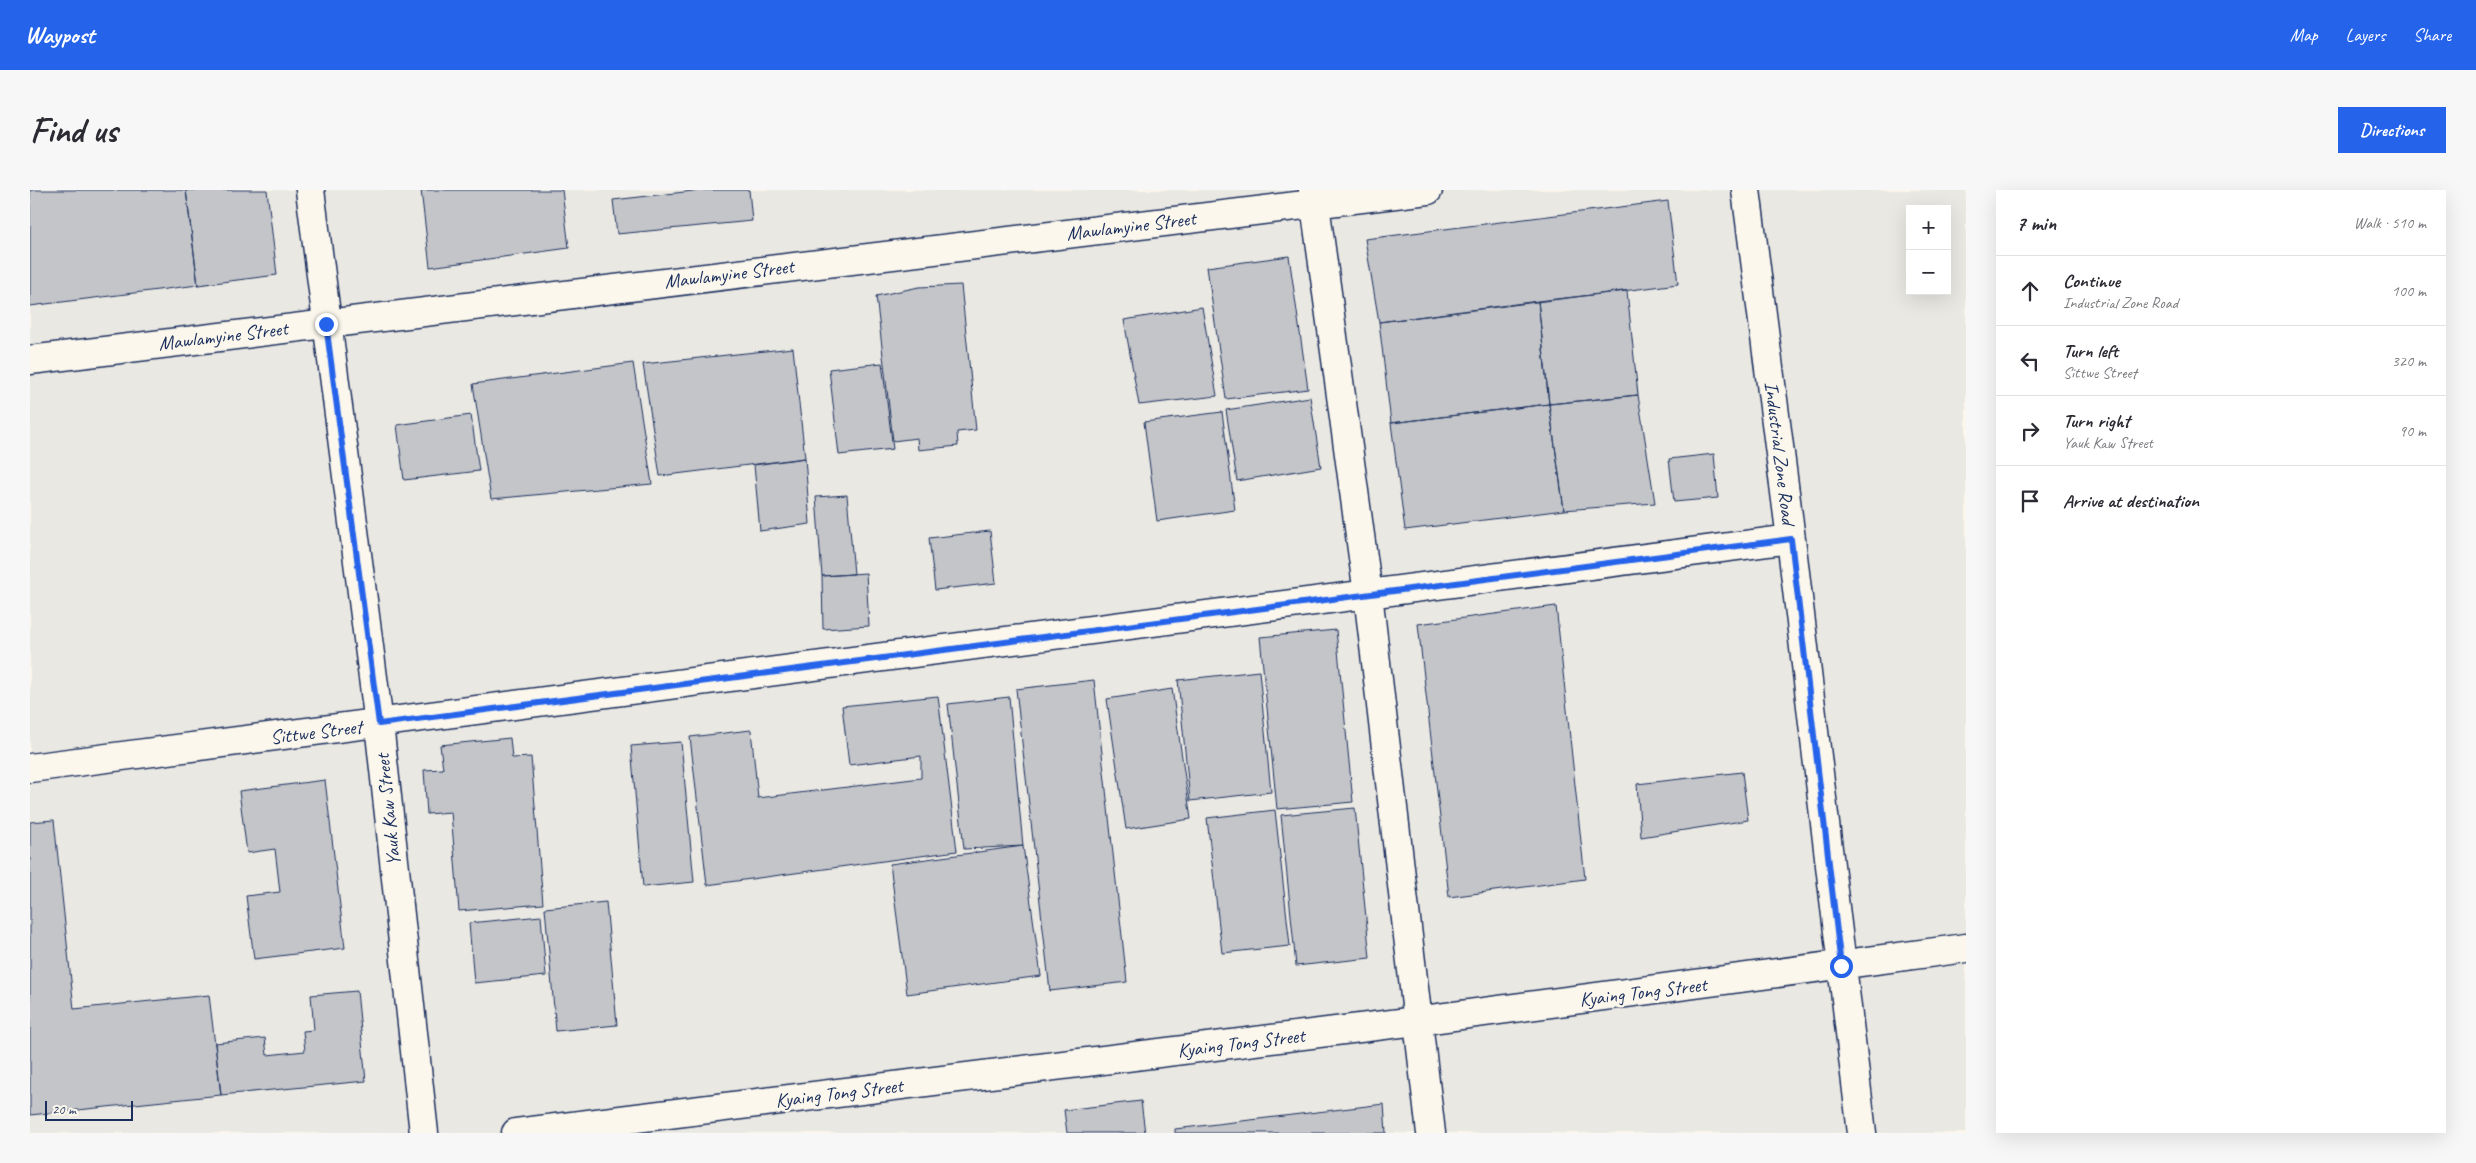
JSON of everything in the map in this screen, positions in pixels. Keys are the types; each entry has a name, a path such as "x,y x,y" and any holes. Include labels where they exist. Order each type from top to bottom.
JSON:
{"street":[{"name":"Yauk Kaw Street","path":"310,190 379,724 424,1133"},
{"name":"Mawlamyine Street","path":"30,360 326,324 1314,197 1428,190"},
{"name":"Industrial Zone Road","path":"1746,190 1791,539 1862,1133"},
{"path":"1314,197 1368,594 1416,1021 1431,1133"},
{"name":"Sittwe Street","path":"30,768 1791,539"},
{"name":"Kyaing Tong Street","path":"516,1133 1416,1021 1966,948"}],"shaded area":[{"path":"30,190 1966,190 1966,1133 30,1133"}],"building":[{"path":"30,190 186,190 198,285 30,306"},
{"path":"186,190 267,190 277,275 198,285"},
{"path":"421,190 562,190 569,248 430,267"},
{"path":"702,190 749,190 752,221 617,234 613,200"},
{"path":"1668,201 1678,284 1379,322 1365,239"},
{"path":"1289,256 1308,389 1226,399 1207,267"},
{"path":"961,285 976,430 957,432 958,446 918,450 917,438 893,441 876,296 919,287"},
{"path":"1627,291 1638,395 1549,404 1538,301"},
{"path":"1538,301 1549,404 1391,423 1379,322"},
{"path":"1202,307 1217,396 1139,405 1124,320"},
{"path":"793,348 805,458 660,476 643,364"},
{"path":"633,363 652,484 491,499 473,384"},
{"path":"882,363 893,449 839,455 829,369"},
{"path":"1638,395 1655,503 1564,510 1549,404"},
{"path":"1310,397 1321,467 1237,481 1226,410"},
{"path":"1549,404 1564,510 1405,530 1391,423"},
{"path":"1222,412 1235,510 1157,521 1144,422"},
{"path":"471,415 479,471 404,480 397,425"},
{"path":"1714,454 1718,498 1674,502 1669,459"},
{"path":"805,458 810,524 760,531 754,465"},
{"path":"847,495 854,574 822,576 816,497"},
{"path":"990,531 996,583 935,590 929,538"},
{"path":"866,573 869,626 823,629 822,576"},
{"path":"1556,606 1585,879 1449,897 1418,624"},
{"path":"1336,630 1353,802 1277,809 1260,637"},
{"path":"1259,671 1271,792 1190,801 1178,680"},
{"path":"1094,680 1127,982 1050,991 1016,689"},
{"path":"1172,689 1191,819 1126,829 1107,699"},
{"path":"938,696 957,851 707,885 690,737 751,730 758,798 921,778 921,756 849,765 842,706"},
{"path":"1009,697 1023,846 964,849 948,704"},
{"path":"510,738 512,758 531,757 543,904 459,911 451,812 427,814 424,770 443,769 440,745"},
{"path":"681,742 694,882 643,887 631,746"},
{"path":"1742,772 1748,820 1641,837 1637,784"},
{"path":"325,780 345,948 254,959 246,896 280,892 275,849 247,853 239,791"},
{"path":"1355,808 1370,958 1296,966 1281,815"},
{"path":"1275,810 1290,946 1222,953 1207,818"},
{"path":"54,820 74,1009 209,995 221,1095 30,1115 30,822"},
{"path":"1023,846 1041,976 907,994 890,864"},
{"path":"606,902 617,1025 556,1031 545,908"},
{"path":"541,916 546,976 474,983 469,923"},
{"path":"357,991 366,1081 221,1095 215,1043 265,1038 267,1055 305,1051 303,1031 314,1030 311,995"},
{"path":"1141,1101 1145,1133 1067,1133 1064,1110"},
{"path":"1384,1104 1386,1133 1175,1133 1175,1129"}],"route":[{"path":"326,324 379,724 1791,539 1841,966"}]}
